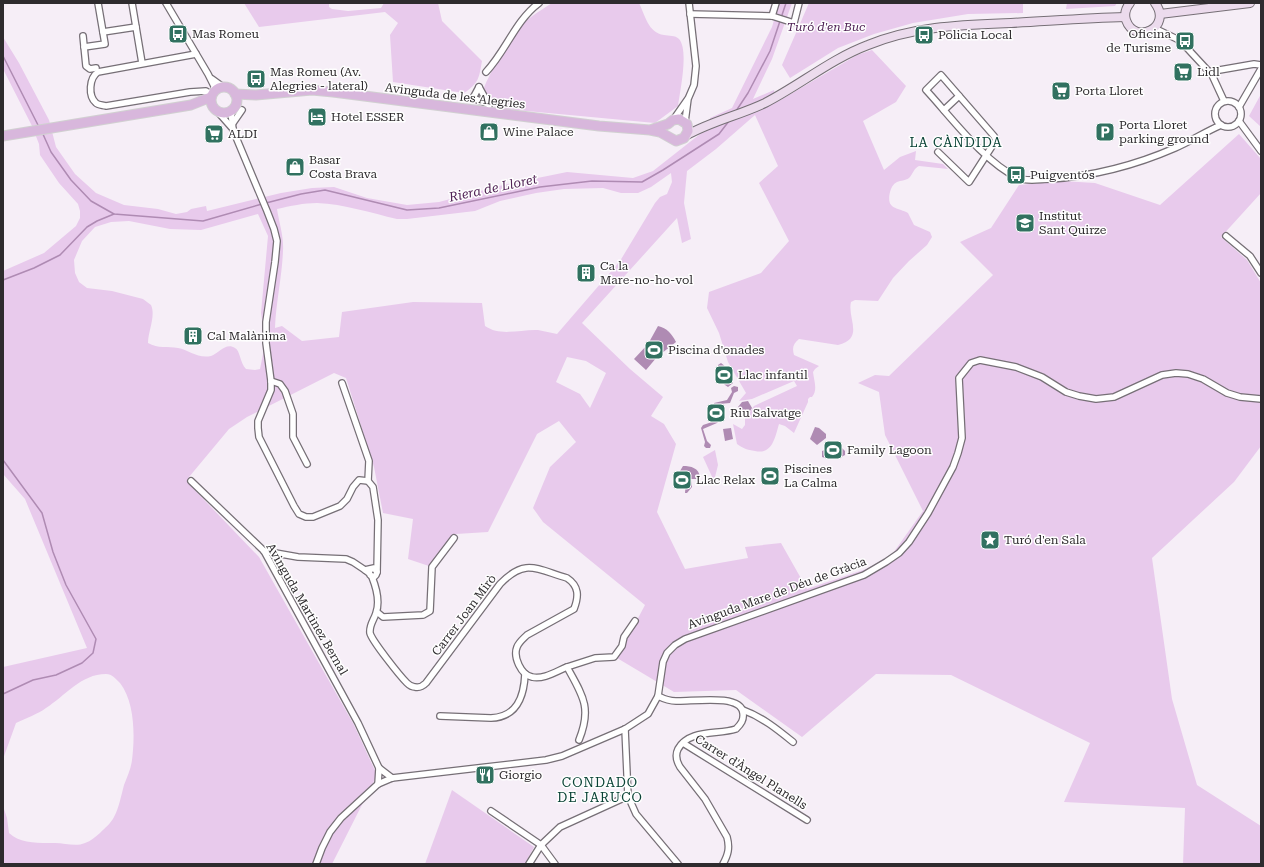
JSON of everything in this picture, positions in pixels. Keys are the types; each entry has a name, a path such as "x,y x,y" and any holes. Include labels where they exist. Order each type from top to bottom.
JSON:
{"main road":[{"path":"1130,3 1126,10 1125,17 1130,27 1136,31 1144,32 1154,28 1158,24 1160,14 1155,3"},
{"path":"1160,14 1246,3"},
{"path":"650,130 668,136 672,139 680,140 687,135 711,124 752,110 842,57 866,45 906,32 944,26 1125,17"},
{"path":"3,136 191,105 204,105 226,113 236,109 237,98 228,88 223,87 191,105"},
{"name":"Avinguda de les Alegries","path":"235,94 256,95 293,91 319,91 599,126 650,130"},
{"path":"212,94 211,102 216,110"},
{"name":"Avinguda de les Alegries","path":"236,109 256,95"},
{"path":"650,130 679,119 686,123 711,124"},
{"path":"668,136 667,132 671,122"},
{"path":"686,123 688,128 687,135"}],"street":[{"path":"84,47 105,44 98,3"},
{"path":"132,3 142,63"},
{"path":"99,70 92,77 91,90 96,103 106,106 190,92 206,91 212,94 214,86 208,74 166,3"},
{"path":"486,72 517,27 539,3"},
{"path":"671,122 688,99 694,85 696,66 689,3"},
{"path":"774,16 776,3"},
{"path":"690,14 774,16 794,22 799,3"},
{"path":"103,32 136,27"},
{"path":"1154,28 1177,39 1212,75 1224,101"},
{"path":"82,36 87,67 99,70 196,54"},
{"path":"1208,72 1254,64 1261,65"},
{"path":"1239,107 1261,69"},
{"path":"208,74 214,81 223,87"},
{"path":"938,152 969,182 986,156 996,140 941,75 926,90 986,156 1021,179 1034,180 1078,176 1112,169 1145,160 1175,148 1221,125"},
{"path":"488,104 473,98 479,87 493,112"},
{"path":"944,110 959,96"},
{"path":"686,123 688,99"},
{"path":"1224,101 1234,102 1239,107 1241,114 1239,121 1233,126 1225,127 1215,119 1216,106 1224,101"},
{"path":"233,127 236,109"},
{"path":"233,127 236,109"},
{"path":"216,110 233,127 274,229 277,241 276,262 266,322 266,343 271,390 258,421 259,437 299,514 306,517 313,517 340,506 347,500 359,480 368,481 369,461 342,383"},
{"path":"1239,121 1261,151"},
{"path":"1226,236 1250,256 1261,273"},
{"name":"Avinguda Mare de Déu de Gràcia","path":"316,864 322,848 333,828 378,784 392,778 546,760 573,752 626,729 648,714 658,696 663,662 675,645 685,639 873,571 899,553 918,531 953,467 962,438 959,378 971,363 984,360 1016,367 1042,377 1066,392 1096,399 1114,397 1162,375 1176,373 1188,374 1203,379 1227,393 1240,397 1261,399"},
{"path":"271,381 280,384 285,391 293,414 293,437 307,464"},
{"name":"Avinguda Martinez Bernal","path":"191,481 264,550 358,723 379,768 392,778"},
{"name":"Carrer Joan Mirò","path":"368,481 373,487 378,520 377,562 372,572 377,612 371,622 370,629 372,640 407,683 417,688 422,687 500,584 513,572 520,568 530,567 567,578 576,586 578,593 574,609 527,635 521,640 517,647 516,654 525,674"},
{"path":"377,612 383,617 411,617 427,613 431,608 432,567 454,538"},
{"path":"264,550 298,557 346,559 372,572"},
{"path":"440,716 491,718 506,715 514,710 519,700 524,688 525,674 531,677 543,677 595,658 614,657 622,646 624,637 635,621"},
{"path":"567,667 583,698 586,712 584,727 573,752"},
{"path":"658,696 676,701 721,700 738,705 743,710 754,714 767,722 793,742"},
{"path":"723,864 728,855 729,843 727,837 705,799 677,762 677,750 686,738 736,729 744,719 743,710"},
{"path":"626,729 628,796 636,814 678,864"},
{"path":"579,740 583,747"},
{"name":"Carrer d'Àngel Planells","path":"683,743 807,820"},
{"name":"Avinguda Martinez Bernal","path":"378,784 379,768"},
{"path":"529,864 541,845 560,827 628,796"},
{"path":"492,812 541,845 555,864"}],"green space":[{"path":"244,3 329,3 329,7 332,9 348,11 381,8 384,3 438,3 442,21 482,61 478,80 464,93 393,82 390,35 398,23 385,12 259,27"},
{"path":"552,3 639,3 648,23 654,31 659,34 676,37 682,44 684,61 678,106 655,123 495,108 487,97 484,89 492,70 515,32 532,16"},
{"path":"779,3 792,3 772,59 753,99 774,90 777,102 857,55 872,50 906,86 896,102 863,121 884,170 900,157 916,151 915,160 943,164 948,169 919,166 909,178 897,182 892,186 889,198 891,205 908,213 914,225 930,232 932,237 927,245 893,278 878,301 855,300 851,302 850,308 853,333 851,338 846,342 838,345 799,339 794,344 794,355 819,366 813,372 815,391 812,397 808,399 794,433 785,426 779,424 772,444 769,448 761,452 743,448 737,444 733,424 742,429 745,425 745,418 749,417 754,406 797,386 794,381 752,399 739,401 746,393 728,362 719,333 707,308 709,292 761,273 789,241 759,183 778,166 755,115 716,149 687,171 684,203 691,239 682,243 677,218 582,323 630,369 663,397 651,416 664,424 676,444 657,512 685,569 748,558 745,547 781,543 807,589 866,569 891,556 923,511 885,435 879,392 858,383 875,375 889,376 993,275 960,242 991,228 1019,185 1062,181 1095,183 1160,205 1239,134 1261,159 1261,193 1221,237 1247,260 1261,283 1261,446 1234,482 1152,558 1172,699 1197,785 1261,826 1261,864 1183,864 1185,808 1064,802 1090,743 951,675 876,674 802,737 736,690 674,692 617,658 645,605 543,522 533,508 550,467 576,442 559,421 537,434 488,532 456,534 429,566 408,559 413,519 383,513 374,467 346,378 334,373 247,417 229,429 189,477 187,482 259,557 354,725 377,775 332,864 3,864 3,806 7,818 9,833 24,841 78,845 93,839 100,833 114,817 120,802 124,785 131,767 134,741 133,720 129,700 125,691 120,683 112,676 108,674 97,675 74,686 43,710 16,723 3,759 3,667 87,648 25,499 3,474 3,271 44,253 76,226 80,218 80,211 78,204 59,183 40,155 39,144 32,126 3,69 3,37 19,63 49,120 56,147 75,174 96,193 124,205 158,209 176,214 206,206 207,211 281,193 312,188 334,187 367,198 407,205 439,202 503,185 567,172 633,178 653,171 709,127 710,118 732,108 772,27","holes":["671,173 672,182 667,194 660,197 655,203 620,261 557,334 538,330 504,332 491,329 485,326 482,303 413,302 342,312 339,337 302,341 282,326 275,328 283,246 277,209 317,203 347,207 397,219 407,219 475,211 500,201 536,193 564,189 603,188 621,193 638,193 651,187","258,214 268,236 261,313 264,333 264,349 260,369 246,369 237,349 232,346 226,347 214,355 206,357 178,348 159,347 148,343 153,314 151,305 143,299 112,291 87,288 79,282 75,273 74,260 82,241 95,227 111,222 129,221 170,229 201,230","567,357 586,361 606,373 590,408 580,394 556,382"]},
{"name":"Turó d'en Buc","path":"809,3 1023,3 1023,13 968,14 913,23 874,34 838,48 790,78 782,65"},
{"path":"1067,3 1117,3 1115,6 1066,9"},
{"path":"1261,94 1261,127 1249,116"},
{"path":"715,450 718,465 714,481 703,457"},
{"path":"452,790 534,847 525,864 425,864"}],"shaded area":[{"name":"Piscina d'onades","path":"658,326 669,332 676,342 657,357 646,370 634,359 648,344"},
{"name":"Llac infantil","path":"721,363 732,377 733,383 728,387 723,383 718,372 718,365"},
{"name":"Riu Salvatge","path":"734,386 738,387 738,391 734,393 730,403 719,404 716,407 718,422 703,429 707,441 711,445 710,448 706,448 704,446 705,442 701,428 703,425 712,422 712,419 715,417 714,403 727,400 732,392 731,388"},
{"path":"748,401 752,408 750,411 741,413 738,407 742,402"},
{"path":"815,427 819,428 826,434 826,438 817,445 810,439"},
{"path":"731,428 733,439 725,441 723,429"},
{"name":"Family Lagoon","path":"835,442 840,443 841,447 845,451 845,455 841,457 838,455 828,459 822,457 822,451 829,448"},
{"name":"Llac Relax","path":"683,466 694,468 698,471 700,477 698,479 691,479 692,487 687,493 685,493 686,480 678,487 675,485 679,481 677,476 684,476 684,474 680,471"}],"waterway":[{"name":"Riera de Lloret","path":"736,111 748,93 770,51 786,3"},
{"path":"3,56 39,127"},
{"name":"Riera de Lloret","path":"266,203 301,194 325,190 407,210 439,208 540,187 592,181 642,182 719,134 729,121"},
{"name":"Riera de Lloret","path":"42,132 51,152 71,180 91,201 114,214 203,221 262,204"},
{"path":"3,280 34,268 60,255 87,227 114,214"},
{"path":"3,460 42,513 53,552 66,585 96,639 93,653 82,663 56,675 33,680 3,694"}],"place":[{"name":"Mas Romeu","path":"178,34"},
{"name":"Policia Local","path":"924,35"},
{"name":"Oficina de Turisme","path":"1185,41"},
{"name":"Lidl","path":"1183,72"},
{"name":"Mas Romeu (Av. Alegries - lateral)","path":"256,79"},
{"name":"Porta Lloret","path":"1061,91"},
{"name":"Hotel ESSER","path":"317,117"},
{"name":"Wine Palace","path":"489,132"},
{"name":"Porta Lloret parking ground","path":"1105,132"},
{"name":"ALDI","path":"214,134"},
{"name":"Basar Costa Brava","path":"295,167"},
{"name":"Puigventós","path":"1016,175"},
{"name":"Institut Sant Quirze","path":"1025,223"},
{"name":"Ca la Mare-no-ho-vol","path":"586,273"},
{"name":"Cal Malànima","path":"193,336"},
{"name":"Piscina d'onades","path":"654,350"},
{"name":"Llac infantil","path":"724,375"},
{"name":"Riu Salvatge","path":"716,413"},
{"name":"Family Lagoon","path":"833,450"},
{"name":"Piscines La Calma","path":"770,476"},
{"name":"Llac Relax","path":"682,480"},
{"name":"Turó d'en Sala","path":"990,540"},
{"name":"Giorgio","path":"485,775"}],"district":[{"name":"LA CÀNDIDA","path":"956,142"},
{"name":"CONDADO DE JARUCO","path":"600,790"}]}
